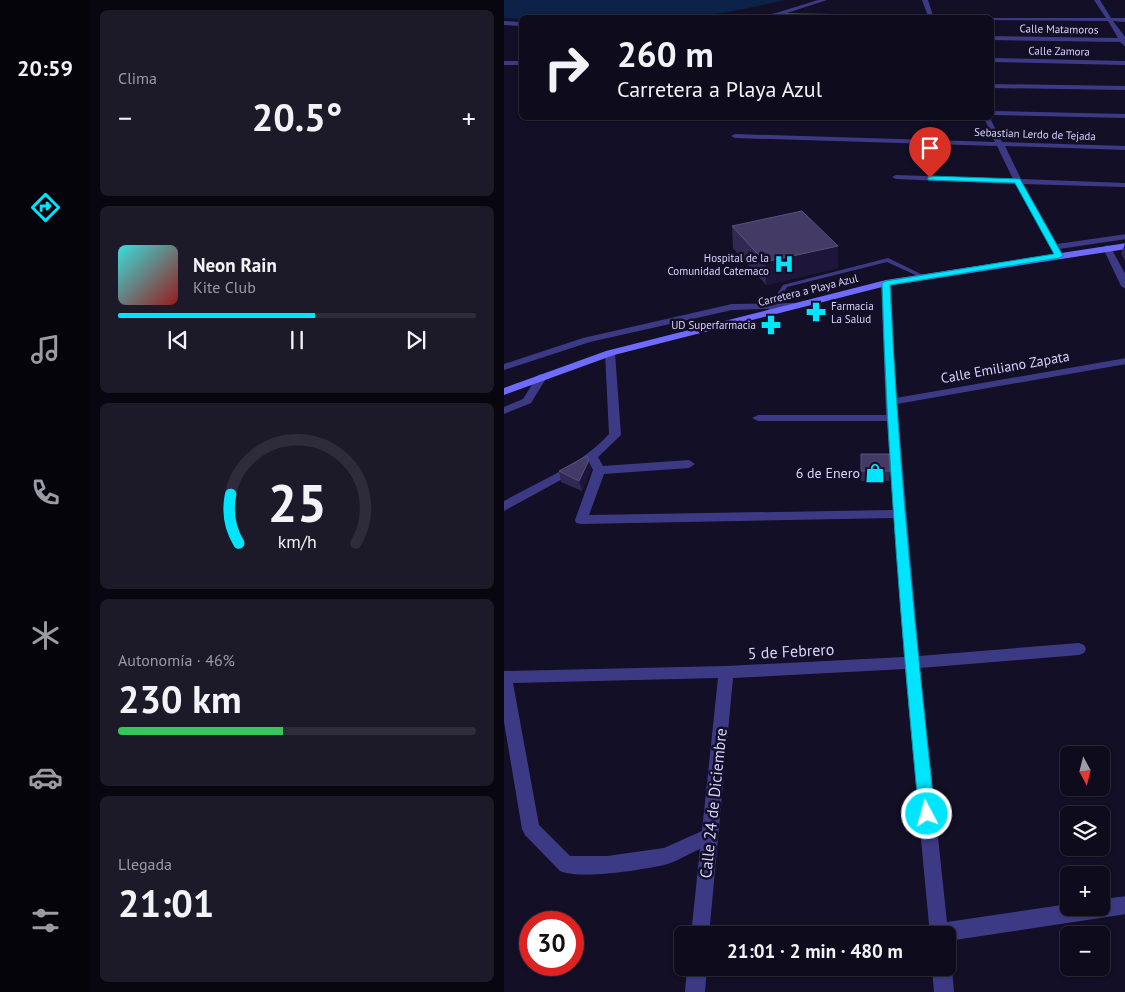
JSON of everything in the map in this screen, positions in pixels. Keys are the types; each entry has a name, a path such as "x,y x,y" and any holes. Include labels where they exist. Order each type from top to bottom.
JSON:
{"main road":[{"name":"Carretera a Playa Azul","path":"794,306 886,283 1056,251 1125,246"},
{"name":"Carretera a Playa Azul","path":"504,392 610,353 771,309"}],"street":[{"path":"771,15 824,0"},
{"path":"924,0 930,15"},
{"path":"1097,0 1124,42"},
{"path":"777,14 828,15"},
{"path":"994,18 1125,20"},
{"path":"504,23 519,24"},
{"name":"Calle Matamoros","path":"994,38 1124,42"},
{"name":"Calle Zamora","path":"994,60 1125,63"},
{"path":"504,63 519,63"},
{"path":"994,86 1125,88"},
{"path":"994,112 1125,116"},
{"path":"988,120 1056,251 1125,236"},
{"name":"Sebastian Lerdo de Tejada","path":"734,136 1125,148"},
{"path":"896,177 1125,185"},
{"path":"1107,248 1125,286"},
{"path":"886,283 892,418 912,663 938,926"},
{"path":"504,367 587,340 732,307 771,309 794,306"},
{"path":"504,507 592,457 608,445 615,435 610,353"},
{"name":"Calle Emiliano Zapata","path":"891,402 1125,361"},
{"path":"504,411 527,401 542,377"},
{"path":"758,418 892,418"},
{"path":"592,457 599,470 581,520 900,514"},
{"path":"599,470 689,464"},
{"name":"5 de Febrero","path":"504,677 726,672 912,663 1079,649"},
{"name":"Calle 24 de Diciembre","path":"701,926 726,672"},
{"path":"504,677 531,828 566,865 607,865 665,856 709,836"},
{"path":"956,931 1125,905"},
{"path":"695,992 696,976"},
{"path":"943,976 944,992"}],"lane":[{"path":"771,309 785,286 888,260 924,277"}],"water":[{"path":"504,0 786,0 729,12 703,15 519,15 519,19 504,18"}],"building":[{"path":"802,211 838,246 765,262 732,226"},
{"path":"861,454 889,454 890,471 861,471"},
{"path":"587,456 589,460 579,481 559,471"}],"place":[{"name":"Hospital de la Comunidad Catemaco","path":"784,264"},
{"name":"Farmacia La Salud","path":"816,312"},
{"name":"UD Superfarmacia","path":"771,325"},
{"name":"6 de Enero","path":"875,473"}],"route":[{"path":"927,814 912,663 891,402 886,283 1059,256 1018,181 930,178"}]}
